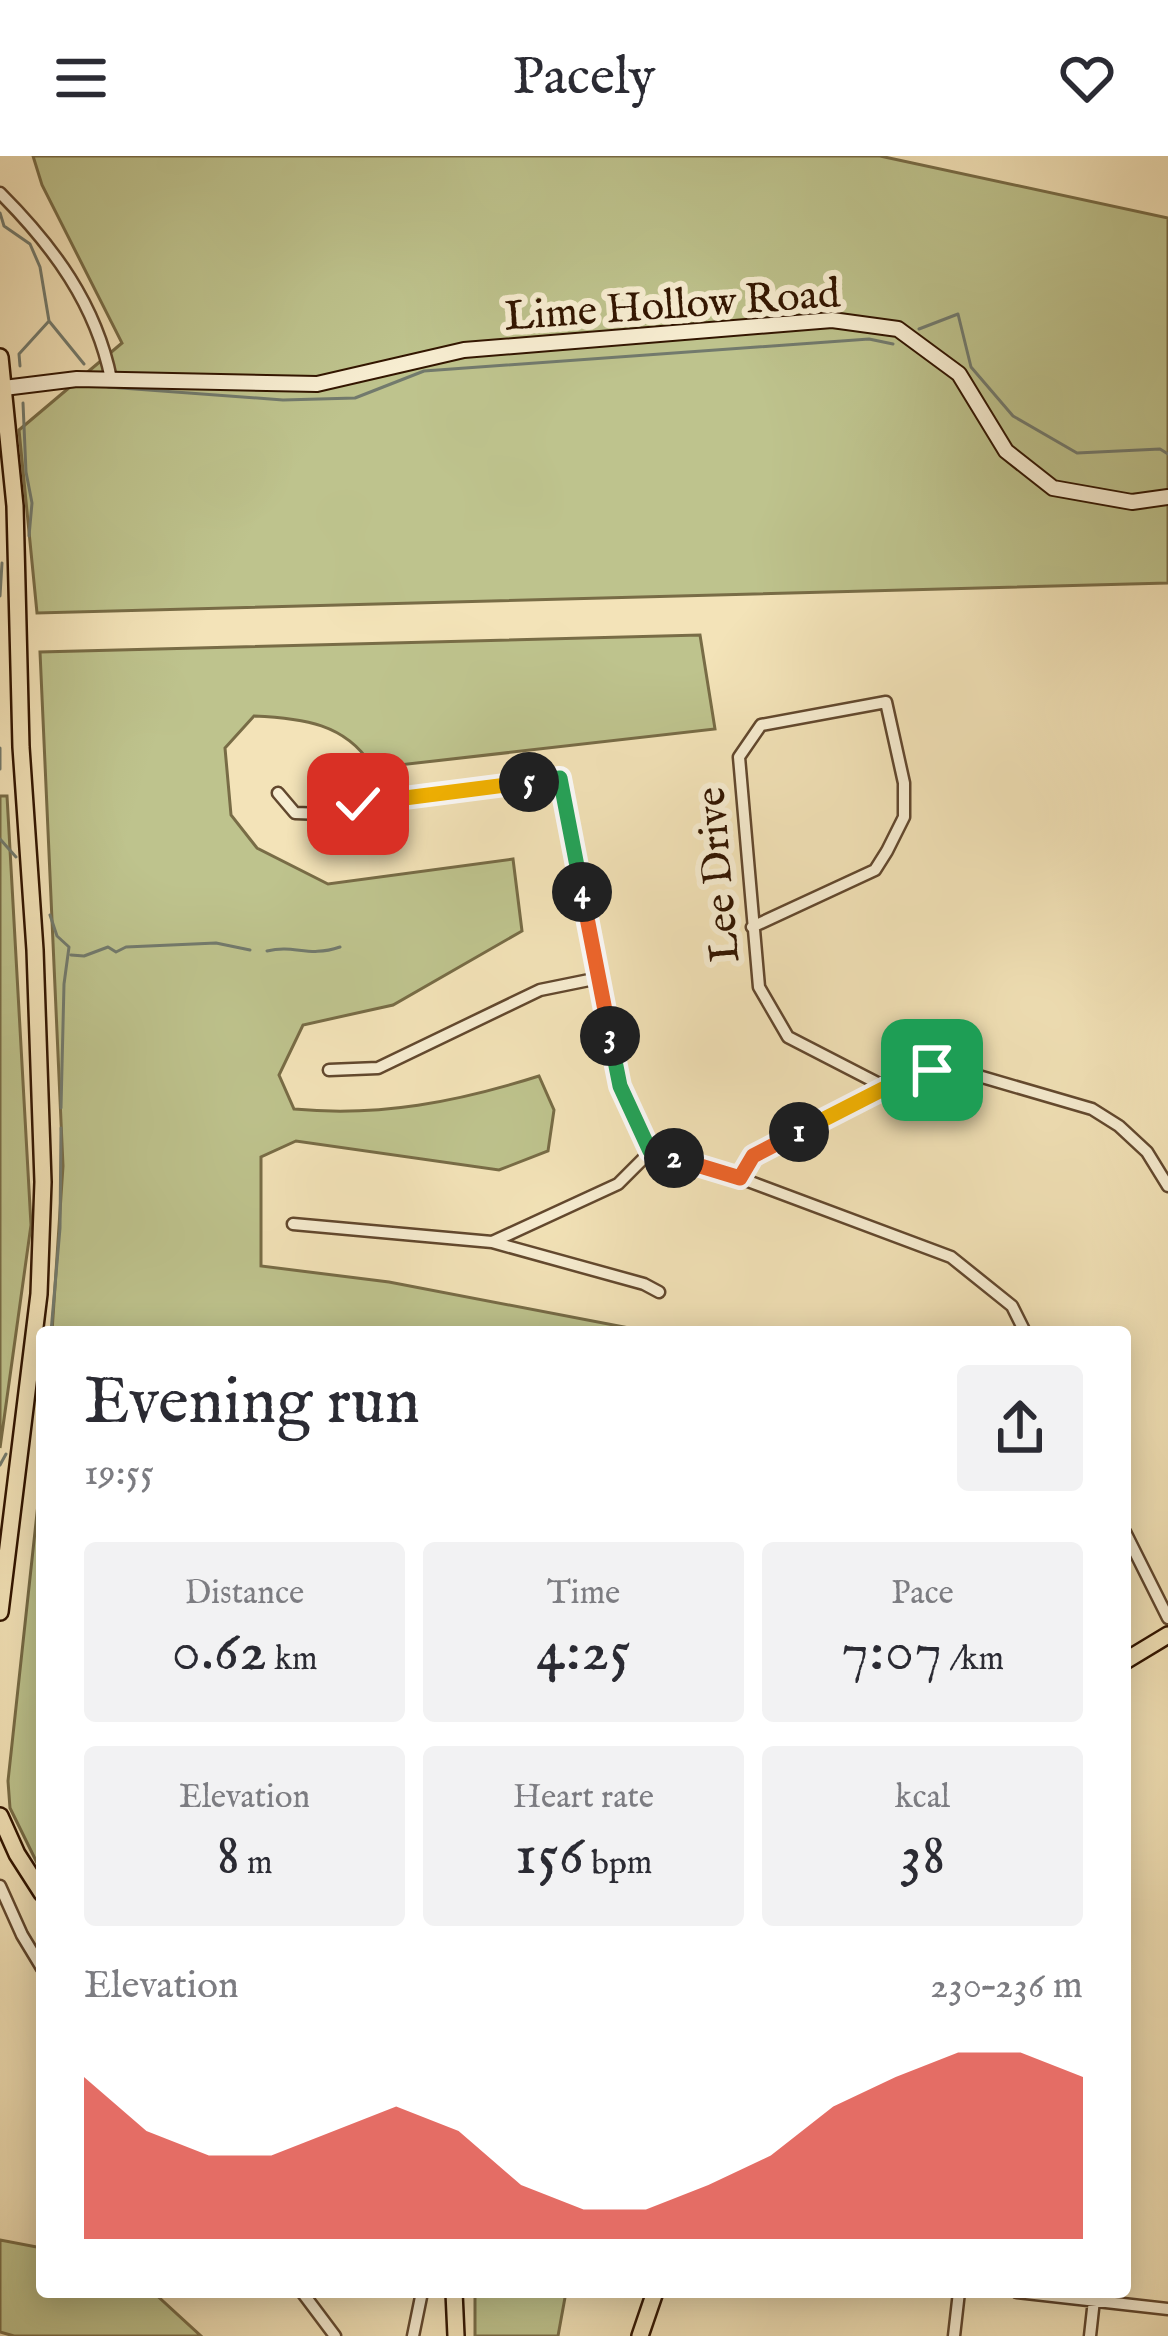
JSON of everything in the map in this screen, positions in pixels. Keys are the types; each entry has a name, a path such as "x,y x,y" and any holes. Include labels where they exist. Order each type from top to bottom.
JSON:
{"main road":[{"path":"0,357 18,554 21,747 43,1182 38,1294 6,1516 0,1612"},
{"path":"1131,1657 1168,1635"},
{"path":"0,1816 36,1884"},
{"path":"454,2298 456,2336"},
{"path":"640,2336 653,2298"}],"street":[{"path":"0,193 43,238 75,285 90,311 111,379"},
{"name":"Lime Hollow Road","path":"4,388 111,379 317,384 464,350 832,320 898,329 958,374 1006,451 1053,488 1132,502 1168,497"},
{"name":"Lee Drive","path":"752,927 874,870 887,851 904,818 904,783 886,702 761,725 739,757 752,927 759,986 788,1037 885,1088"},
{"path":"278,793 296,813 325,814 358,804 560,778 620,1086 650,1151 740,1178 951,1257 1012,1306 1022,1326"},
{"path":"329,1070 378,1068 540,990 599,978"},
{"path":"740,1178 753,1156 885,1088 932,1070 965,1072 1092,1109 1147,1153 1168,1186"},
{"path":"492,1242 618,1184 650,1151"},
{"path":"293,1224 492,1242 659,1292"},
{"path":"1131,1544 1168,1618"},
{"path":"0,1886 36,1957"},
{"path":"306,2298 334,2336"},
{"path":"413,2336 421,2298"},
{"path":"954,2336 958,2298"},
{"path":"1075,2298 1168,2309"},
{"path":"1090,2336 1094,2300"}],"green space":[{"path":"33,156 880,156 1168,218 1168,583 37,613 19,430 122,343 42,185"},
{"path":"700,635 715,729 373,768 336,732 305,721 254,716 225,748 231,815 257,848 328,884 513,859 522,931 393,1005 303,1025 279,1075 294,1109 357,1111 418,1105 539,1076 554,1110 548,1151 499,1170 296,1141 261,1157 261,1266 389,1282 619,1326 52,1326 63,1166 40,652"},
{"path":"0,796 7,796 31,1225 0,1448"},
{"path":"36,1522 36,1861 10,1808 8,1781"},
{"path":"0,2240 36,2247 36,2298 160,2298 201,2336 14,2336 0,2332"},
{"path":"475,2298 565,2298 558,2336 475,2336"}],"waterway":[{"path":"0,213 4,226 30,244 40,267 49,321 84,364"},
{"path":"919,329 958,314 971,367 1013,416 1077,453 1160,449 1168,454"},
{"path":"20,366 19,354 49,321"},
{"path":"108,387 283,400 355,398 424,371 869,339 893,344"},
{"path":"23,403 32,503 29,536"},
{"path":"0,596 2,563"},
{"path":"0,748 0,769"},
{"path":"0,839 16,857"},
{"path":"50,915 57,936 69,947 61,1108"},
{"path":"71,955 84,956 108,947 116,952 126,947 216,943 250,950"},
{"path":"267,951 340,947"},
{"path":"52,1326 60,1228 61,1128"},
{"path":"0,1465 6,1454"}],"route":[{"path":"358,804 560,778 620,1086 650,1151 740,1178 753,1156 885,1088 932,1070"}]}
